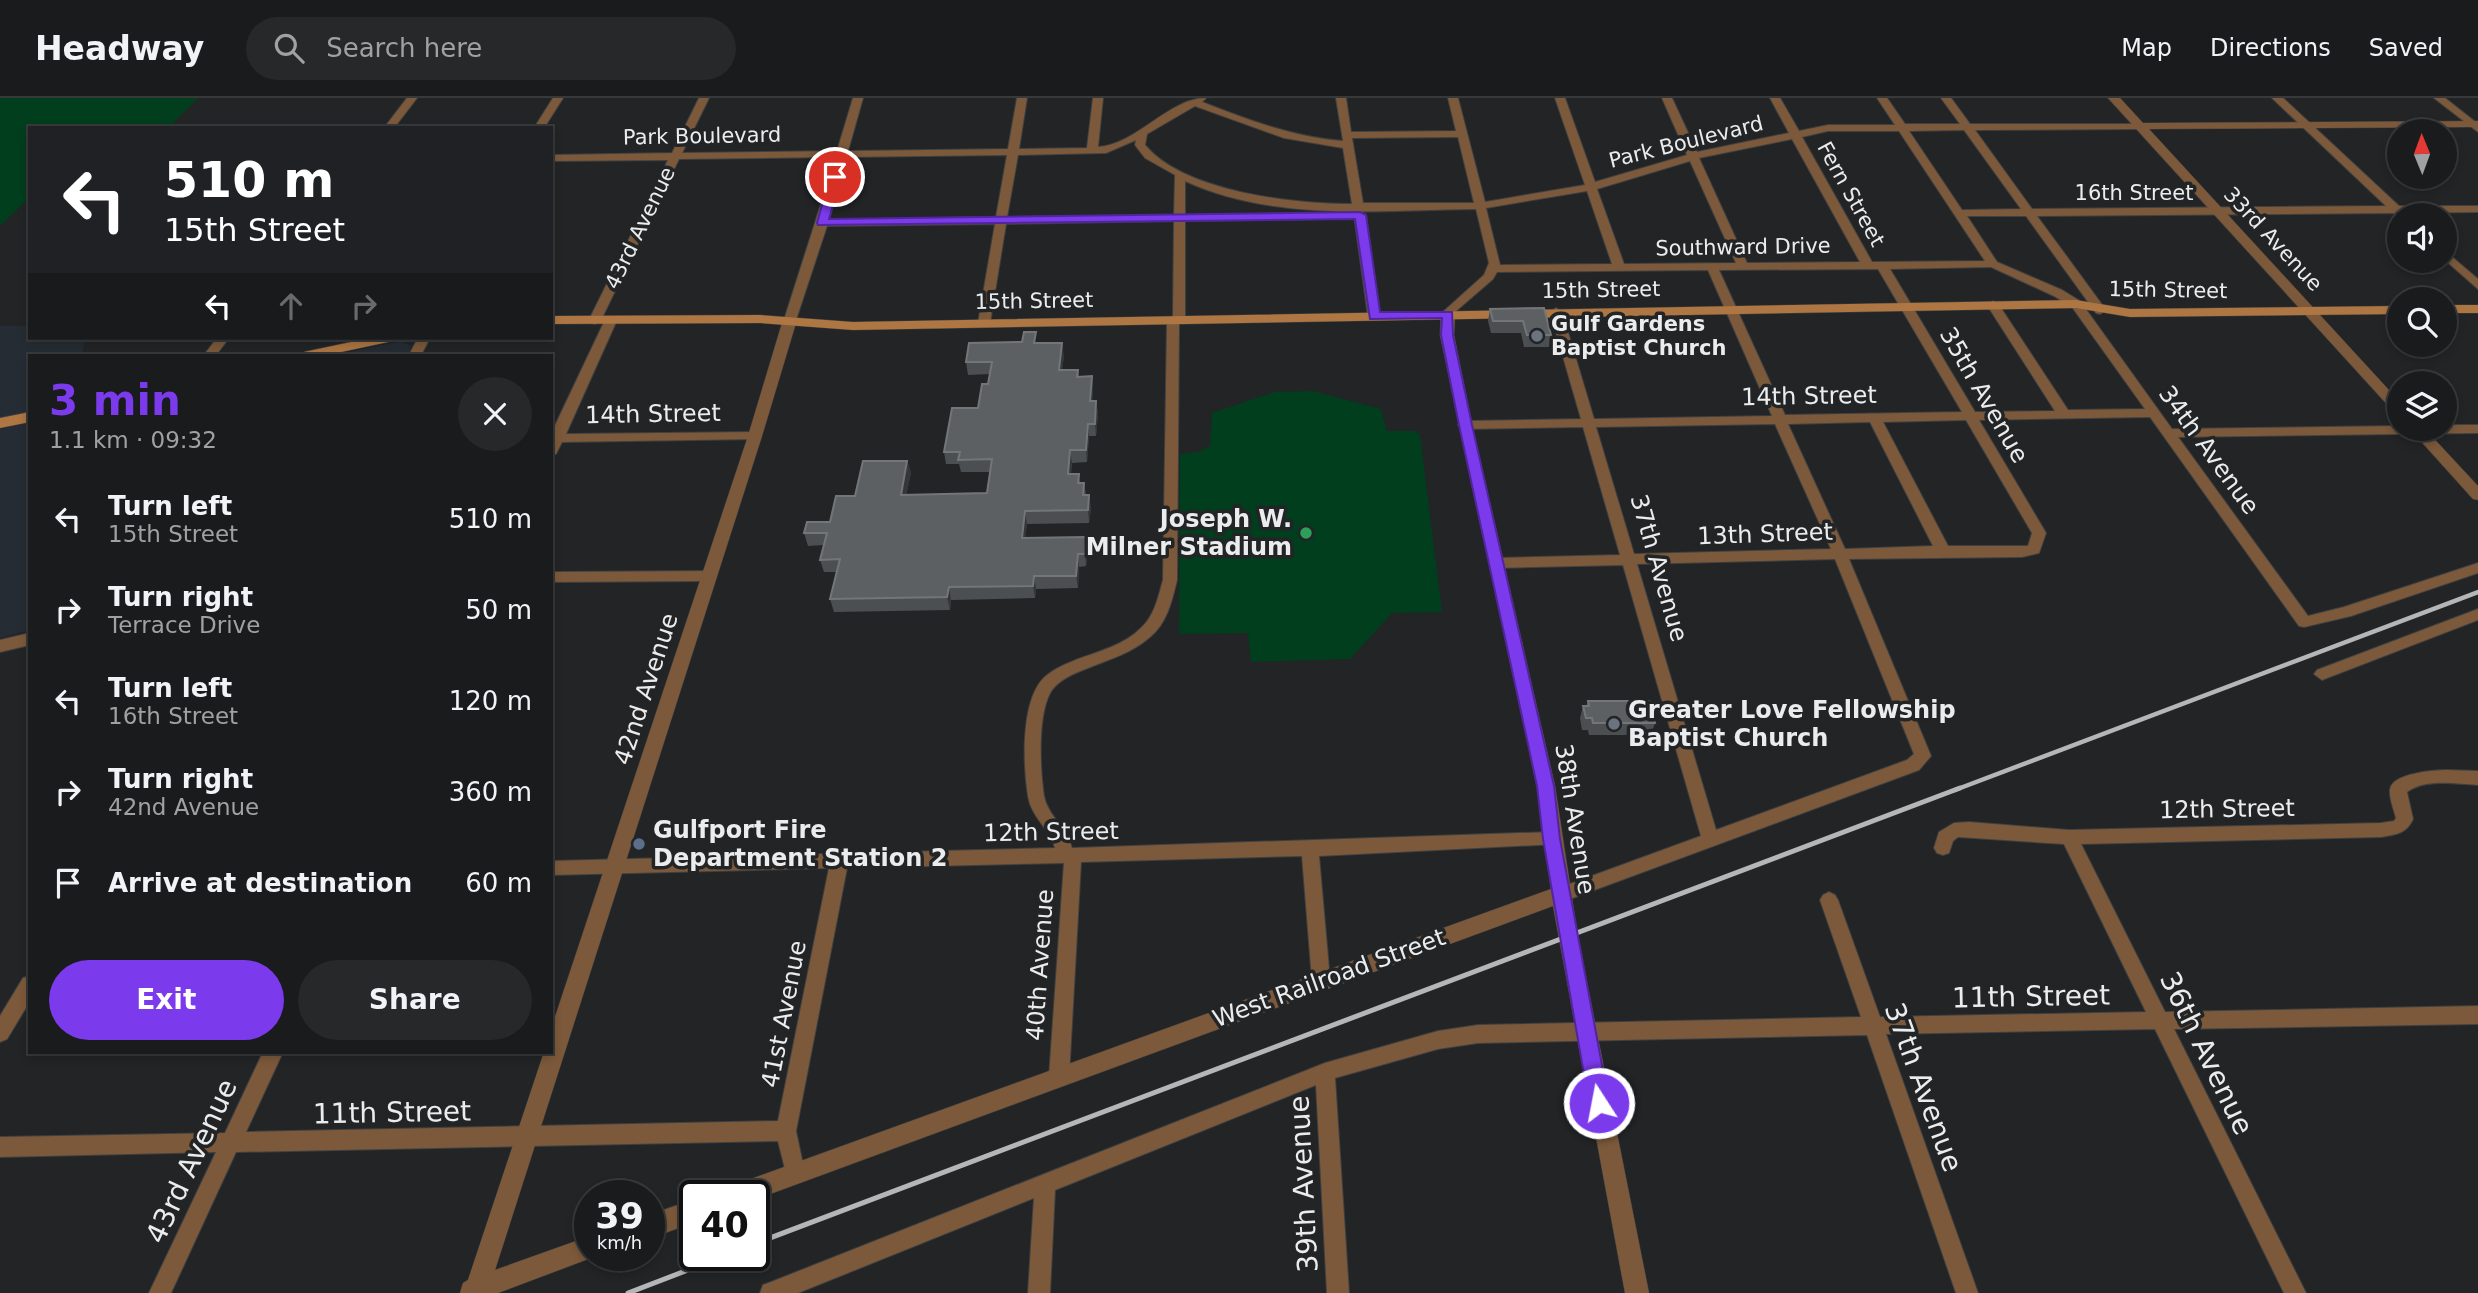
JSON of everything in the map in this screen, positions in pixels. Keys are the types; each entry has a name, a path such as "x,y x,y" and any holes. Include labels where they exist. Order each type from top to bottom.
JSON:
{"main road":[{"name":"15th Street","path":"553,320 760,319 853,326 2076,304 2130,313 2387,310"},
{"path":"2457,309 2478,309"},
{"path":"314,354 379,340"},
{"path":"0,423 28,417"}],"street":[{"path":"391,126 412,98"},
{"path":"540,126 558,98"},
{"name":"43rd Avenue","path":"595,320 704,98"},
{"name":"42nd Avenue","path":"473,1292 755,436 858,98"},
{"path":"984,323 1022,98"},
{"path":"1093,151 1098,98"},
{"path":"1341,98 1374,316"},
{"path":"1448,314 1489,278 1495,263 1453,98"},
{"path":"1560,98 1619,268"},
{"path":"1667,98 1743,266"},
{"name":"Fern Street","path":"1775,98 1875,265"},
{"path":"1882,98 1993,264 2076,304"},
{"path":"1946,98 2100,310"},
{"name":"33rd Avenue","path":"2115,98 2387,396"},
{"path":"2277,98 2390,203"},
{"path":"2439,98 2476,126"},
{"path":"1192,101 1291,139 1348,140 1462,134"},
{"name":"Park Boulevard","path":"1106,150 1142,133 1192,101"},
{"path":"2140,126 2476,126"},
{"name":"Park Boulevard","path":"553,158 1106,150 1149,156 1181,174 1250,198 1359,212 1480,210 1592,191 1696,160 1830,134 1902,128 2140,126"},
{"path":"1142,133 1140,145 1149,156"},
{"path":"1069,856 1062,838 1044,816 1035,792 1037,706 1045,688 1066,671 1139,641 1158,619 1164,607 1170,580 1181,174"},
{"name":"16th Street","path":"2457,210 2478,209"},
{"path":"822,223 1291,216 1359,212"},
{"name":"16th Street","path":"1958,213 2387,212"},
{"name":"Southward Drive","path":"1494,269 1993,264"},
{"name":"35th Avenue","path":"1875,265 1906,306 2039,533 2034,549"},
{"path":"2457,265 2478,285"},
{"path":"1712,267 1840,554"},
{"name":"34th Avenue","path":"2076,304 2304,622 2346,612 2478,568"},
{"path":"1993,305 2064,414"},
{"name":"37th Avenue","path":"1556,312 1710,837"},
{"name":"38th Avenue","path":"1448,314 1447,335 1465,425 1546,786 1552,839 1586,1031 1637,1293"},
{"name":"43rd Avenue","path":"554,438 611,320"},
{"path":"211,354 221,340"},
{"name":"14th Street","path":"1465,425 2154,413"},
{"path":"1874,418 1943,551"},
{"path":"2169,433 2387,429"},
{"path":"2457,429 2478,429"},
{"name":"14th Street","path":"554,438 755,436"},
{"path":"2428,441 2478,495"},
{"name":"13th Street","path":"1497,563 1943,551 2022,552 2034,549"},
{"name":"West Railroad Street","path":"770,1183 1922,760 1922,750 1840,554"},
{"path":"553,577 709,576"},
{"path":"2322,674 2478,614"},
{"path":"0,646 28,639"},
{"name":"12th Street","path":"1943,848 1945,837 1954,830 1981,829 2069,837 2381,830 2399,827 2405,819 2398,789 2406,782 2478,778"},
{"name":"36th Avenue","path":"2069,837 2295,1293"},
{"name":"12th Street","path":"553,868 839,863 1552,839"},
{"path":"1310,849 1321,980"},
{"name":"40th Avenue","path":"1059,1077 1069,856"},
{"name":"41st Avenue","path":"795,1174 786,1131 839,863"},
{"name":"37th Avenue","path":"1829,900 1967,1293"},
{"path":"0,1032 28,987"},
{"name":"11th Street","path":"1586,1031 2478,1015"},
{"path":"771,1293 1325,1072 1438,1040 1478,1034 1586,1031"},
{"name":"43rd Avenue","path":"160,1293 272,1054"},
{"name":"39th Avenue","path":"1325,1072 1338,1293"},
{"name":"11th Street","path":"0,1147 786,1131"},
{"path":"1039,1293 1045,1184"},
{"path":"473,1292 574,1254"}],"shaded area":[{"path":"0,326 28,326 28,340 85,340 82,354 28,354 28,631 0,638"},
{"path":"401,341 411,346 408,354 341,354"}],"green space":[{"path":"0,98 198,98 170,126 28,126 28,199 0,226"},
{"name":"Joseph W. Milner Stadium","path":"1313,391 1381,409 1387,431 1415,431 1420,435 1442,612 1392,613 1350,659 1251,662 1248,633 1179,634 1180,454 1198,452 1210,446 1212,413 1274,392"}],"building":[{"path":"1544,308 1551,335 1527,335 1523,321 1493,321 1490,309"},
{"path":"1024,332 1036,332 1034,343 1062,343 1059,370 1078,370 1077,377 1092,376 1090,401 1096,401 1095,424 1088,424 1086,450 1070,450 1068,474 1079,474 1078,483 1084,483 1083,495 1089,495 1088,510 1025,511 1022,538 1086,537 1085,554 1078,554 1076,576 1034,576 1033,586 949,587 947,597 830,599 840,559 820,560 827,533 804,533 807,522 830,522 836,496 855,496 863,461 907,461 901,495 987,493 992,459 958,460 960,452 944,452 952,408 978,408 982,384 988,384 992,362 966,362 969,343 1022,342"},
{"path":"1588,701 1649,701 1655,723 1593,723 1592,718 1586,718 1583,706 1589,706"}],"railway":[{"path":"1955,790 2478,592"},
{"path":"770,1238 1960,788"},
{"path":"628,1293 685,1271"}],"place":[{"name":"Gulf Gardens Baptist Church","path":"1537,336"},
{"name":"Joseph W. Milner Stadium","path":"1306,533"},
{"name":"Greater Love Fellowship Baptist Church","path":"1614,724"},
{"name":"Gulfport Fire Department Station 2","path":"639,844"}],"route":[{"path":"835,177 822,223 1360,215 1374,316 1448,314 1447,335 1465,425 1546,786 1568,938 1599,1103"}]}
